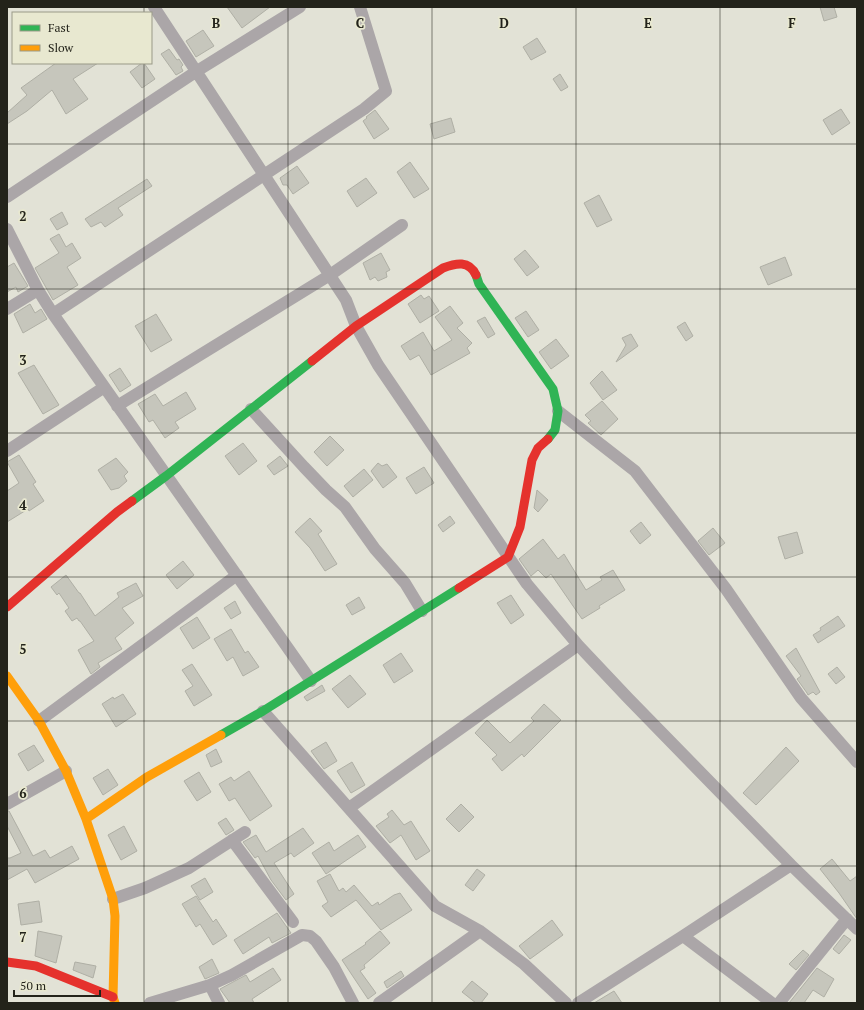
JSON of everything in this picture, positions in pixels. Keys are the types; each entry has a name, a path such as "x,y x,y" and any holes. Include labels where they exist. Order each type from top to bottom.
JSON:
{"street":[{"path":"154,7 346,300 356,326 378,365 527,584 578,645 628,698 791,865 857,928"},
{"path":"7,196 197,71 300,7"},
{"path":"53,314 364,109 386,91 360,7"},
{"path":"117,406 330,275 402,225"},
{"path":"7,229 38,290 53,314 103,388 311,681"},
{"path":"7,606 117,512 166,476 356,326 443,268 454,263 462,263 473,269 479,284 553,389 558,411 556,430 547,441 538,448 532,460 520,527 508,557 264,711 147,777 86,819"},
{"path":"7,309 38,290"},
{"path":"7,451 103,388"},
{"path":"251,409 315,479 345,507 375,549 404,583 422,611"},
{"path":"558,411 635,471 726,589 801,698 857,762"},
{"path":"39,722 237,575"},
{"path":"348,808 578,645"},
{"path":"7,676 39,722 66,771 86,819 113,899 115,916 114,1000 36,966 7,962"},
{"path":"264,711 435,906 480,932 524,964 566,1003"},
{"path":"7,804 66,771"},
{"path":"113,899 146,888 189,868 245,832"},
{"path":"232,840 293,922"},
{"path":"578,1003 684,936 791,865"},
{"path":"779,1003 847,919"},
{"path":"380,1003 480,932"},
{"path":"150,1003 210,985 302,935 310,936 316,940 334,967 353,1003"},
{"path":"684,936 772,1003"},
{"path":"210,985 219,1003"}],"building":[{"path":"227,7 270,7 242,28"},
{"path":"820,7 834,7 837,17 824,21"},
{"path":"203,30 214,46 196,57 186,41"},
{"path":"537,38 546,52 531,60 523,47"},
{"path":"169,49 177,60 179,59 183,65 181,67 183,71 176,75 161,54"},
{"path":"55,64 96,64 73,79 88,99 66,114 52,90 27,111 7,124 7,113 27,95 21,88"},
{"path":"141,64 145,64 155,79 142,88 130,72"},
{"path":"560,74 568,87 561,91 553,79"},
{"path":"841,109 850,123 832,135 823,120"},
{"path":"375,110 389,129 374,139 363,121"},
{"path":"451,118 455,132 434,139 430,124"},
{"path":"410,162 429,189 414,198 397,172"},
{"path":"297,166 309,183 293,194 287,185 283,185 280,178"},
{"path":"366,178 377,193 357,207 347,191"},
{"path":"147,179 152,186 118,208 123,215 105,227 101,222 91,227 85,219"},
{"path":"599,195 612,220 597,227 584,203"},
{"path":"62,212 68,224 57,230 50,219"},
{"path":"59,234 66,247 72,243 81,258 67,267 78,285 53,300 35,268 59,253 50,239"},
{"path":"525,250 539,267 527,276 514,259"},
{"path":"381,253 390,270 386,272 387,277 378,281 375,277 370,280 363,263"},
{"path":"785,257 792,275 768,285 760,267"},
{"path":"14,263 28,286 18,292 16,287 7,292 7,267"},
{"path":"421,295 424,299 429,296 439,311 420,323 408,304"},
{"path":"30,304 35,313 41,309 47,319 23,333 14,314"},
{"path":"450,306 463,323 457,328 472,343 467,348 470,353 431,375 419,355 410,360 401,346 423,332 434,351 452,340 435,317"},
{"path":"526,311 539,330 528,337 515,318"},
{"path":"156,314 172,340 151,352 135,326"},
{"path":"485,317 495,334 488,338 477,321"},
{"path":"685,322 693,336 686,341 677,327"},
{"path":"631,334 638,346 616,362 626,345 622,338"},
{"path":"556,339 569,356 551,369 539,352"},
{"path":"34,365 59,405 43,414 18,373"},
{"path":"120,368 131,385 120,392 109,375"},
{"path":"602,371 617,390 603,400 590,383"},
{"path":"186,392 196,409 175,422 179,428 165,438 153,420 149,422 138,404 155,394 163,406"},
{"path":"602,401 618,419 601,435 588,423 591,421 585,415"},
{"path":"330,436 344,450 327,466 314,452"},
{"path":"243,443 257,461 239,475 225,456"},
{"path":"19,455 36,482 33,484 44,501 29,511 28,509 7,522 7,491 19,483 7,462"},
{"path":"280,456 288,466 274,475 267,466"},
{"path":"116,458 128,472 124,476 127,481 119,488 111,490 98,470"},
{"path":"378,463 382,466 387,464 397,477 383,488 371,471"},
{"path":"424,467 434,483 416,494 406,478"},
{"path":"364,469 373,480 353,497 344,486"},
{"path":"537,490 548,500 538,512 534,508"},
{"path":"450,516 455,523 443,532 438,525"},
{"path":"310,518 322,531 318,534 337,564 325,571 310,548 295,532"},
{"path":"641,522 651,535 640,544 630,531"},
{"path":"713,528 725,543 709,555 698,541"},
{"path":"797,532 803,553 785,559 778,537"},
{"path":"543,539 558,559 564,554 586,590 602,580 600,577 613,570 625,590 599,606 600,608 582,619 551,574 546,578 538,570 531,576 519,559"},
{"path":"183,561 194,575 177,589 166,575"},
{"path":"66,575 95,616 119,597 117,593 136,583 143,596 122,608 134,623 115,638 122,649 98,663 100,667 91,674 78,650 94,641 77,618 72,621 65,611 69,608 59,593 57,595 51,587"},
{"path":"511,595 524,615 511,624 497,603"},
{"path":"359,597 365,608 352,615 346,605"},
{"path":"235,601 241,613 231,619 224,608"},
{"path":"838,616 845,626 818,643 813,635 821,630 820,628"},
{"path":"197,617 210,638 193,649 180,628"},
{"path":"231,629 245,653 248,651 259,667 243,676 233,657 227,661 214,639"},
{"path":"796,648 820,692 816,695 813,692 808,695 797,679 801,676 786,656"},
{"path":"401,653 413,671 394,683 383,665"},
{"path":"192,664 212,695 194,706 185,691 193,686 182,670"},
{"path":"837,667 845,677 836,684 828,674"},
{"path":"350,675 366,694 348,708 332,689"},
{"path":"322,685 325,691 307,701 304,697"},
{"path":"123,694 136,714 116,727 102,704 113,697 114,699"},
{"path":"544,704 561,720 524,757 522,754 502,771 492,759 497,755 475,733 487,720 510,743 534,721 531,718"},
{"path":"326,742 337,761 324,769 311,751"},
{"path":"34,745 44,761 28,771 18,754"},
{"path":"786,747 799,761 756,805 743,793"},
{"path":"216,749 222,762 211,767 206,755"},
{"path":"352,762 365,785 351,793 337,771"},
{"path":"108,769 118,785 103,795 93,778"},
{"path":"249,771 272,806 250,821 235,798 229,801 219,784 231,777 234,781"},
{"path":"199,772 211,792 197,801 184,781"},
{"path":"461,804 474,817 459,832 446,819"},
{"path":"392,810 404,825 411,821 430,851 416,860 401,835 390,843 376,826 389,817 387,814"},
{"path":"7,811 9,811 33,856 45,850 50,858 72,846 79,859 35,883 27,869 7,880 7,858 21,853 7,826"},
{"path":"226,818 234,830 226,835 218,823"},
{"path":"124,826 137,851 121,860 108,835"},
{"path":"303,828 314,843 294,857 291,853 274,863 294,894 286,900 271,880 258,856 255,858 243,842 256,835 266,852"},
{"path":"358,835 366,847 326,874 312,853 329,842 334,851"},
{"path":"832,859 850,881 857,876 857,919 820,869"},
{"path":"477,869 485,875 473,891 465,885"},
{"path":"330,874 339,891 343,888 346,892 354,885 372,906 378,902 379,905 394,895 400,893 412,910 381,930 356,900 331,917 322,906 328,902 317,881"},
{"path":"205,878 213,892 200,900 191,886"},
{"path":"196,896 213,922 216,919 227,936 213,945 200,924 196,927 182,904"},
{"path":"39,901 42,922 21,925 18,904"},
{"path":"277,913 291,933 272,943 269,937 243,954 234,940"},
{"path":"552,920 563,935 530,959 519,946"},
{"path":"38,931 62,936 56,963 35,956"},
{"path":"380,931 390,943 364,965 365,968 360,971 376,993 368,999 342,960 366,944 365,943"},
{"path":"844,935 851,940 839,954 833,949"},
{"path":"803,950 809,955 796,970 789,964"},
{"path":"212,959 219,973 205,979 199,967"},
{"path":"75,962 96,966 93,978 73,970"},
{"path":"273,968 281,980 252,999 254,1003 230,1003 220,989 246,975 250,982"},
{"path":"817,968 834,979 824,997 813,990 804,1003 789,1003"},
{"path":"401,971 404,976 387,988 384,982"},
{"path":"472,981 488,994 481,1003 476,1003 462,992"},
{"path":"614,991 622,1003 594,1003"}],"traffic: fast":[{"path":"476,275 479,284 553,389 558,411 555,430 548,439"},
{"path":"132,501 312,361"},
{"path":"221,735 263,711 459,588"}],"traffic: slow":[{"path":"7,676 39,721 66,771 86,819 113,899 115,916 113,997 115,1003"},
{"path":"86,819 147,777 221,735"}],"traffic: jam":[{"path":"312,361 356,326 443,268 462,264 470,267 476,275"},
{"path":"459,588 508,557 520,527 532,460 538,448 548,439"},
{"path":"7,607 117,512 132,501"},
{"path":"7,962 36,966 113,997"}]}
